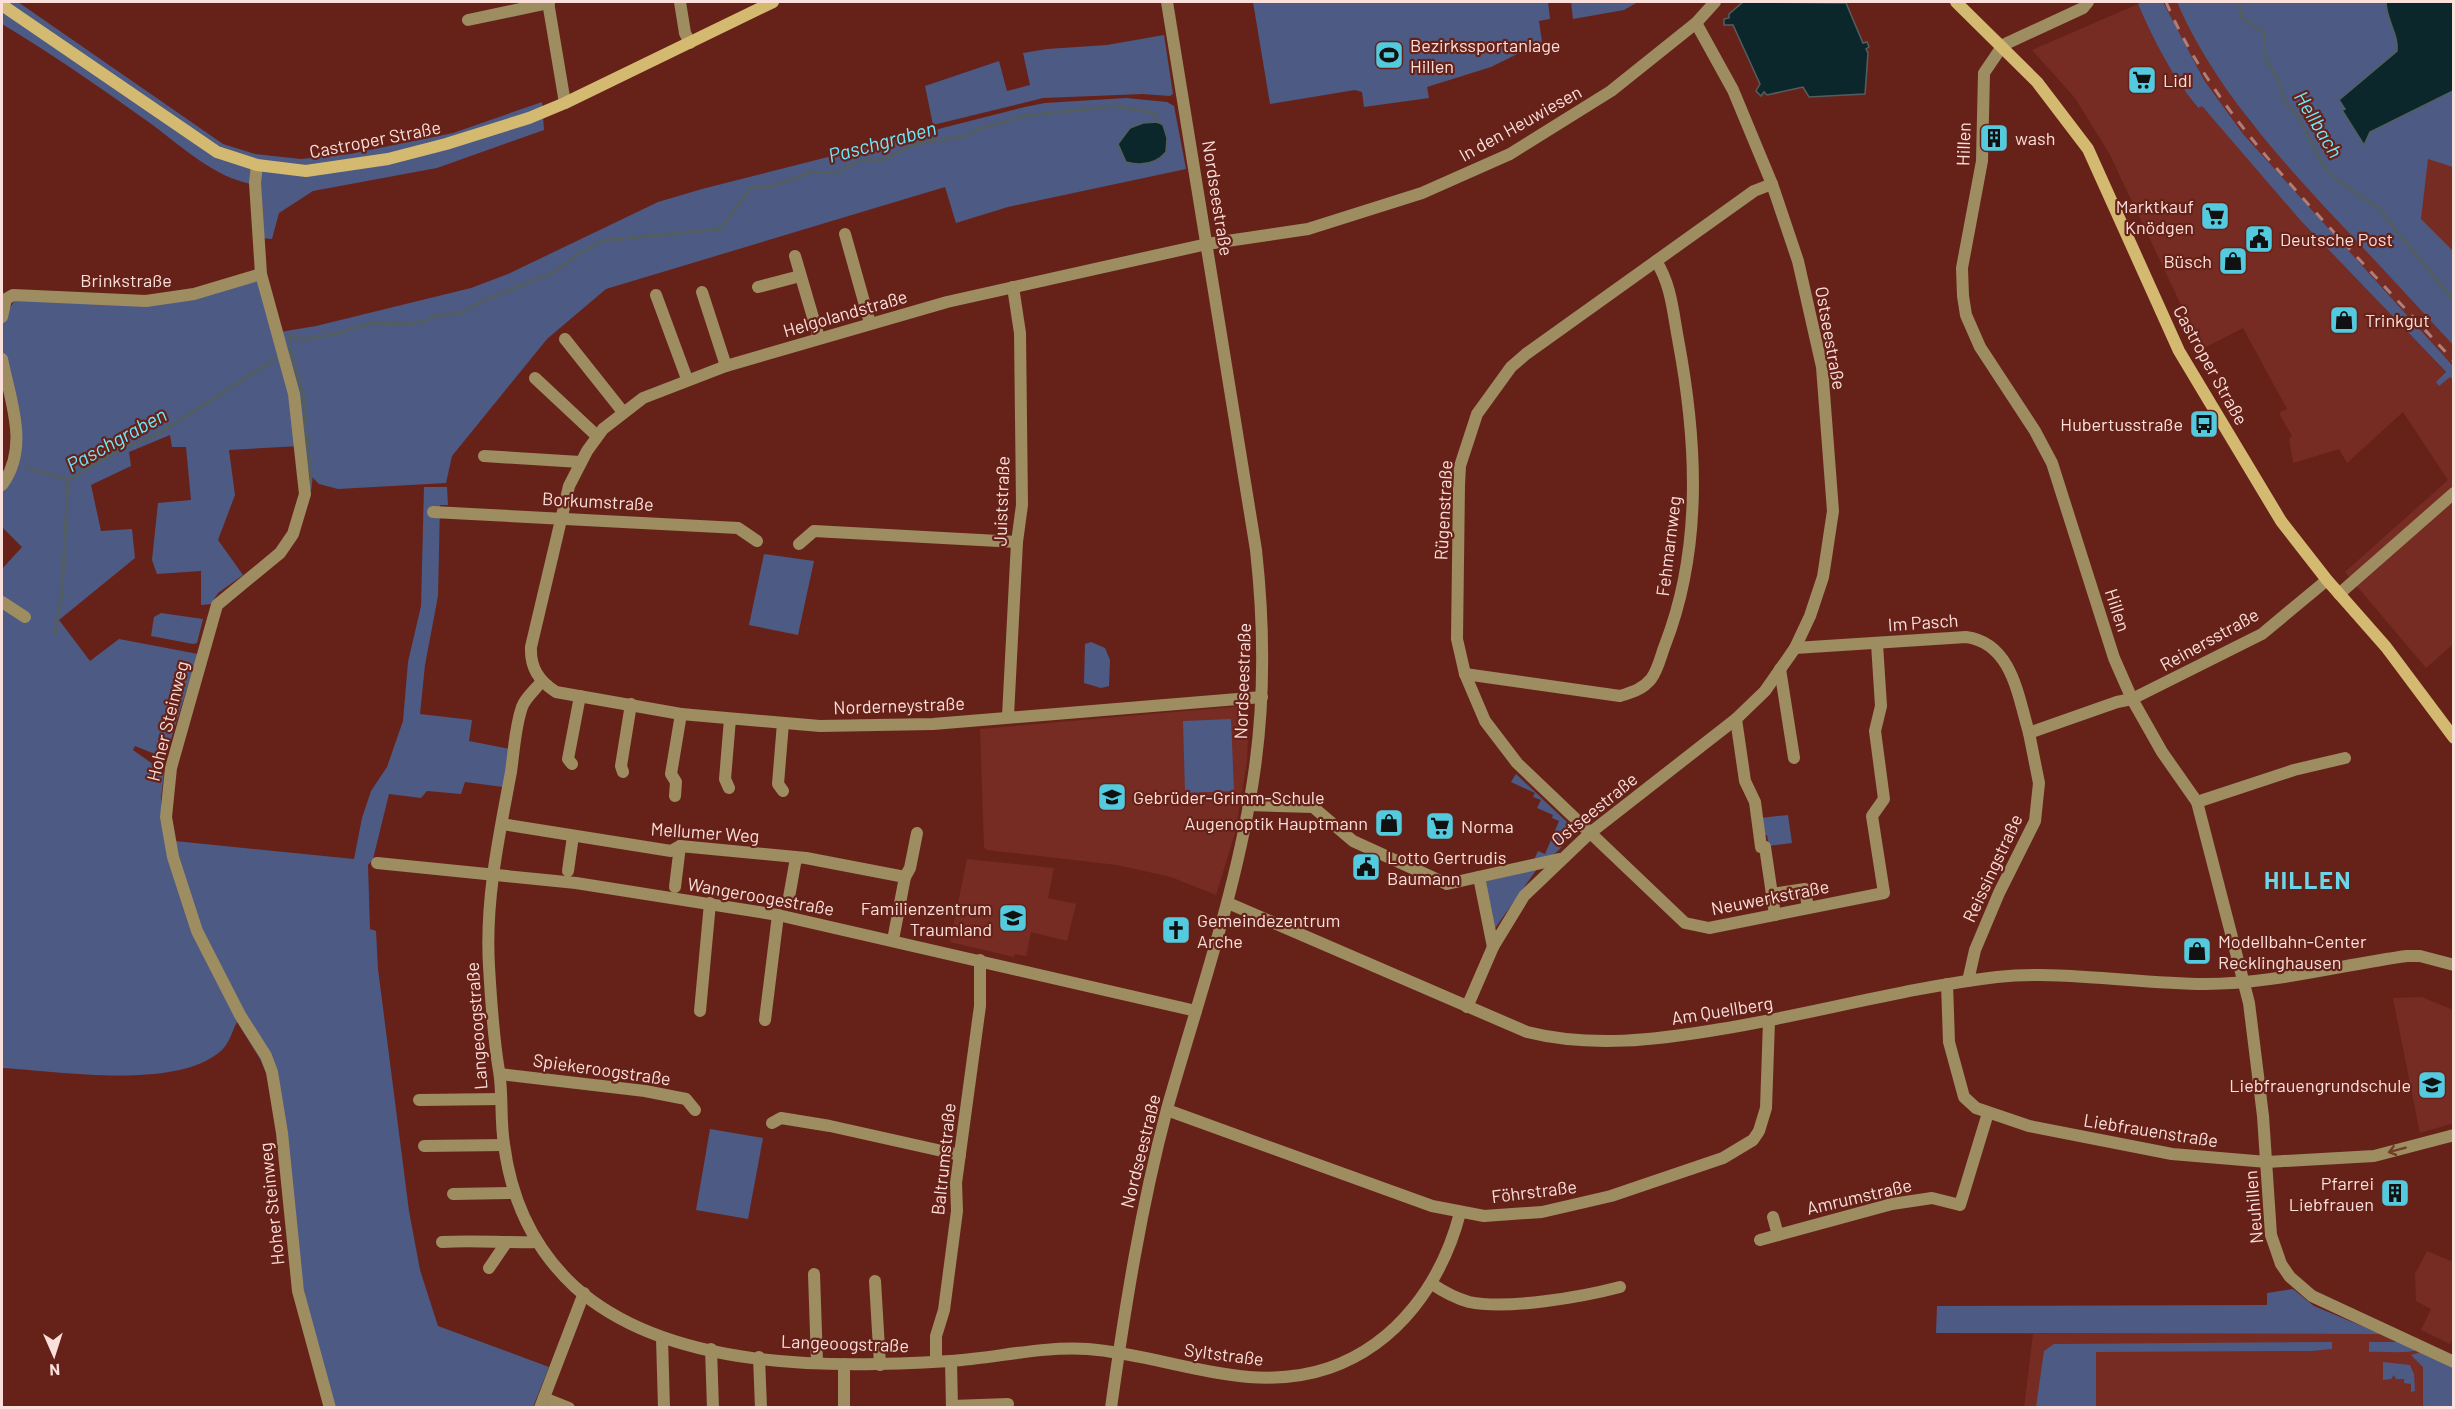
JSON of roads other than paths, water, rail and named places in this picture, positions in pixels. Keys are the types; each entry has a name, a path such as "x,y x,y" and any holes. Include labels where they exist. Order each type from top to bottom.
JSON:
{"main road":[{"name":"Castroper Straße","path":"2,5 217,152 257,165 306,171 388,159 529,118 565,103 773,2"},
{"name":"Castroper Straße","path":"1956,2 2037,82 2088,149 2179,351 2282,521 2327,580 2392,656 2454,738"}],"street":[{"path":"468,20 549,2 565,103"},
{"path":"680,2 685,33 690,43"},
{"name":"Nordseestraße","path":"1111,1407 1133,1260 1167,1110 1228,903 1255,768 1262,697 1263,610 1256,550 1167,2"},
{"name":"In den Heuwiesen","path":"1207,244 1308,229 1422,193 1510,154 1611,92 1696,23 1716,2"},
{"path":"2002,45 2083,8 2088,2"},
{"name":"Ostseestraße","path":"1467,1007 1493,947 1524,896 1560,859 1590,833 1736,719 1765,692 1795,648 1810,616 1823,577 1833,511 1822,367 1798,261 1772,184 1733,90 1696,23"},
{"name":"Hillen","path":"2002,45 1984,73 1982,161 1962,268 1966,315 1980,347 2035,431 2052,463 2115,658 2132,699 2162,752 2197,802 2244,981"},
{"name":"Hoher Steinweg","path":"257,165 255,183 261,274 294,394 305,494 294,534 280,553 217,605 171,768 166,817 173,857 197,931 240,1015 266,1056 272,1072 282,1133 298,1291 330,1407"},
{"name":"Rügenstraße","path":"1590,833 1503,747 1485,721 1465,674 1457,639 1460,466 1477,414 1493,389 1526,354 1754,191 1772,184"},
{"path":"845,234 870,323"},
{"name":"Helgolandstraße","path":"561,517 569,486 580,462 597,436 623,412 643,398 687,379 870,323 1013,287 1207,244"},
{"path":"795,256 819,338"},
{"name":"Fehmarnweg","path":"1465,674 1620,696 1640,690 1653,677 1678,610 1689,551 1695,476 1690,415 1680,351 1666,277 1656,261"},
{"name":"Brinkstraße","path":"2,317 6,299 13,295 146,301 178,298 261,274"},
{"path":"758,287 800,276"},
{"name":"Juiststraße","path":"1008,716 1017,542 1022,504 1020,344 1013,287"},
{"path":"702,292 726,366"},
{"path":"656,295 687,379"},
{"path":"565,339 623,412"},
{"path":"2,359 13,407 17,441 12,465 2,485"},
{"path":"535,378 597,436"},
{"path":"484,456 580,462"},
{"path":"2339,594 2454,493"},
{"name":"Borkumstraße","path":"433,512 738,528 757,541"},
{"path":"492,874 523,704 542,682 530,659 531,647 561,517"},
{"path":"799,544 814,531 1017,542"},
{"name":"Reinersstraße","path":"2132,699 2262,634 2327,580"},
{"path":"2,602 25,617"},
{"name":"Im Pasch","path":"1795,648 1966,637 1986,642 2006,662 2029,733"},
{"name":"Neuwerkstraße","path":"1590,833 1686,923 1709,928 1884,893 1872,816 1884,799 1875,731 1881,706 1876,644"},
{"path":"1780,669 1794,758"},
{"name":"Norderneystraße","path":"542,682 556,692 681,714 783,723 933,724 1008,716 1262,697"},
{"path":"572,764 568,759 580,696"},
{"path":"2029,733 2117,702 2132,699"},
{"path":"623,772 621,766 631,704"},
{"path":"675,796 676,782 672,774 681,714"},
{"path":"729,788 725,779 730,719"},
{"path":"1736,719 1745,781 1755,802 1761,847 1766,847 1775,915"},
{"path":"783,723 778,784 783,791"},
{"name":"Reissingstraße","path":"1968,981 1971,962 1979,940 1999,893 2036,821 2039,783 2029,733"},
{"path":"2197,802 2294,770 2345,758"},
{"path":"1248,805 1313,807 1353,841 1447,884 1560,859"},
{"name":"Mellumer Weg","path":"502,824 672,851 680,846 796,858 904,877"},
{"path":"893,940 904,877 910,868 917,833"},
{"path":"568,871 573,836"},
{"path":"675,887 680,846"},
{"path":"788,903 796,858"},
{"name":"Wangeroogestraße","path":"377,863 492,874 710,903 778,915 1196,1011"},
{"name":"Langeoogstraße","path":"492,874 488,955 495,1056 500,1074 504,1145 514,1193 537,1242 574,1286 616,1317 662,1338 759,1357 880,1365 951,1361 1056,1349 1090,1349 1119,1354"},
{"path":"1479,877 1493,947"},
{"path":"1772,894 1805,889 1808,908"},
{"path":"700,1011 710,903"},
{"name":"Am Quellberg","path":"1228,903 1527,1032 1569,1040 1605,1041 1687,1035 1768,1021 1947,984 2023,975 2204,984 2244,981"},
{"path":"765,1020 778,915"},
{"path":"2244,981 2407,956 2426,957 2454,965"},
{"name":"Baltrumstraße","path":"936,1361 936,1336 944,1310 957,1211 960,1155 980,1006 980,960"},
{"name":"Neuhillen","path":"2244,981 2267,1162 2271,1234 2281,1263 2290,1277 2312,1296 2454,1362"},
{"name":"Liebfrauenstraße","path":"1947,984 1949,1042 1956,1072 1969,1104 1988,1113 2029,1126 2132,1148 2196,1158 2267,1162 2374,1156 2454,1135"},
{"name":"Föhrstraße","path":"1167,1110 1404,1197 1460,1213 1513,1215 1572,1207 1611,1196 1738,1151 1753,1140 1759,1131 1767,1108 1768,1021"},
{"name":"Spiekeroogstraße","path":"500,1074 645,1091 686,1099 695,1110"},
{"path":"420,1100 500,1099"},
{"name":"Amrumstraße","path":"1760,1240 1892,1204 1932,1198 1960,1205 1988,1113"},
{"path":"772,1123 781,1118 819,1124 960,1155"},
{"path":"424,1146 504,1145"},
{"path":"453,1194 514,1193"},
{"name":"Syltstraße","path":"1119,1354 1238,1377 1279,1377 1316,1372 1355,1358 1395,1329 1432,1284 1445,1258 1460,1213"},
{"path":"1773,1216 1778,1235"},
{"path":"442,1242 486,1240 506,1243 537,1242"},
{"path":"489,1268 506,1243"},
{"path":"814,1274 817,1362"},
{"path":"875,1281 880,1365"},
{"path":"1432,1284 1454,1298 1492,1304 1537,1301 1620,1287"},
{"path":"569,1407 542,1403 584,1293"},
{"path":"662,1338 664,1407"},
{"path":"711,1349 713,1407"},
{"path":"759,1357 761,1407"},
{"path":"951,1361 952,1407 1008,1404"},
{"path":"844,1364 844,1407"}],"waterway":[{"name":"Hellbach","path":"2239,2 2242,18 2264,32 2265,57 2280,83 2285,103 2297,115 2325,168 2337,180 2378,208 2454,301"},
{"name":"Paschgraben","path":"628,238 721,229 751,187 770,187 811,172 836,173 862,160 882,160 916,144 966,136 978,129 1025,116 1115,106 1155,113 1158,122"},
{"name":"Paschgraben","path":"310,488 303,394 291,353 290,335 302,340 339,333 372,323 409,324 426,321 435,316 460,313 487,299 553,273 581,252 604,240 623,239"},
{"name":"Paschgraben","path":"55,634 62,593 68,480 118,451 160,433 277,358"},
{"path":"26,467 68,480"}],"railway":[{"path":"2166,2 2198,64 2259,148 2454,361"}],"place":[{"name":"Bezirkssportanlage Hillen","path":"1389,55"},
{"name":"Lidl","path":"2142,80"},
{"name":"wash","path":"1994,138"},
{"name":"Marktkauf Knödgen","path":"2215,216"},
{"name":"Deutsche Post","path":"2259,239"},
{"name":"Büsch","path":"2233,261"},
{"name":"Trinkgut","path":"2344,320"},
{"name":"Hubertusstraße","path":"2204,424"},
{"name":"Gebrüder-Grimm-Schule","path":"1112,797"},
{"name":"Augenoptik Hauptmann","path":"1389,823"},
{"name":"Norma","path":"1440,826"},
{"name":"Lotto Gertrudis Baumann","path":"1366,867"},
{"name":"Familienzentrum Traumland","path":"1013,918"},
{"name":"Gemeindezentrum Arche","path":"1176,930"},
{"name":"Modellbahn-Center Recklinghausen","path":"2197,951"},
{"name":"Liebfrauengrundschule","path":"2432,1085"},
{"name":"Pfarrei Liebfrauen","path":"2395,1193"}],"district":[{"name":"HILLEN","path":"2308,879"}]}
